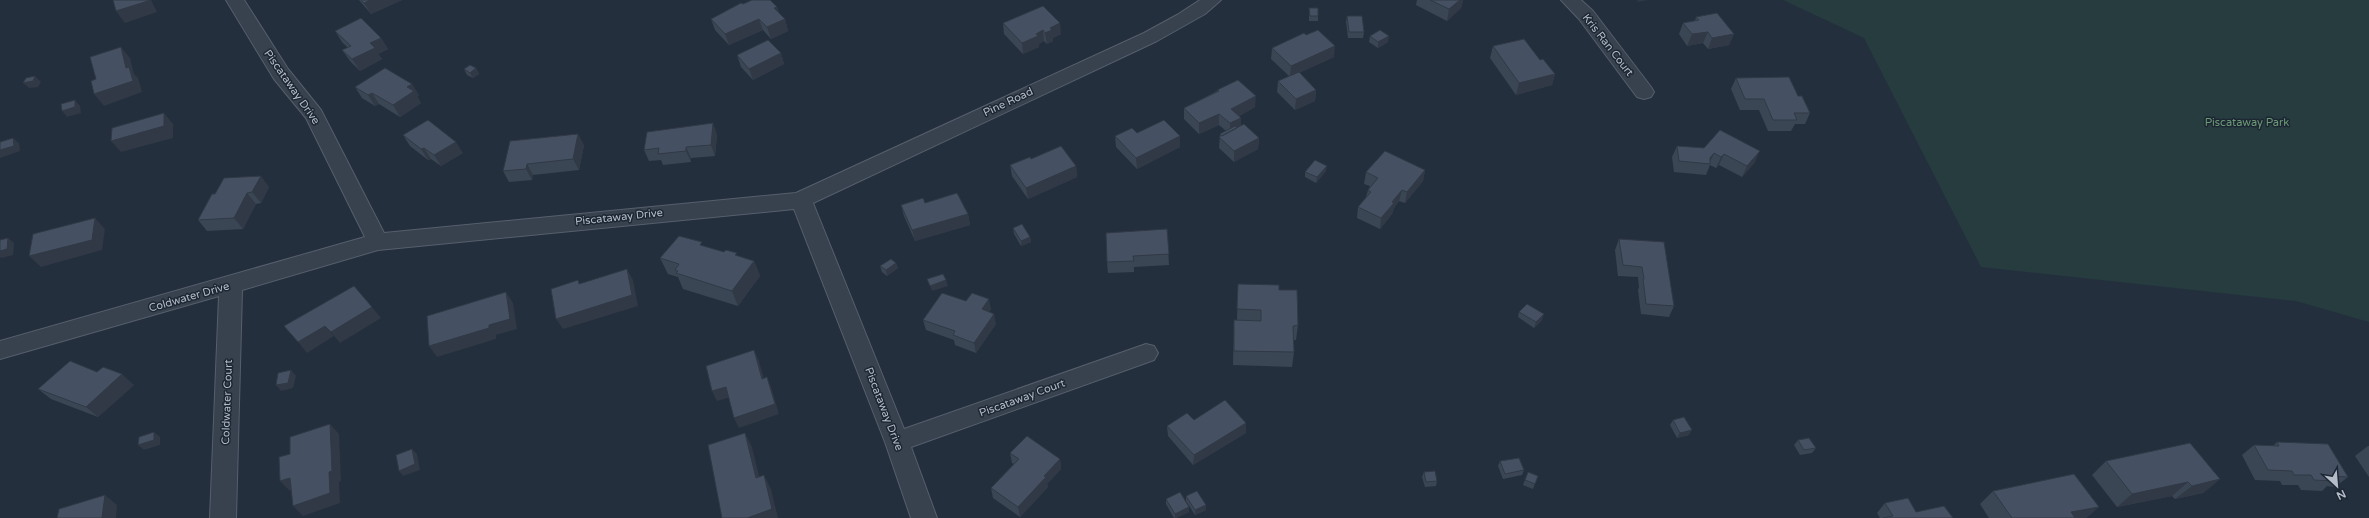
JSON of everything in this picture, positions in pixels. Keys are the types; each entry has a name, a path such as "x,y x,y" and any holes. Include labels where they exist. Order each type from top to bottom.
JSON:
{"street":[{"name":"Piscataway Drive","path":"235,0 281,74 314,115 378,242 733,206 782,204 801,200 897,442 924,518"},
{"name":"Pine Road","path":"801,200 859,170 1137,42 1200,11 1212,0"},
{"name":"Kris Ran Court","path":"1570,0 1586,15 1644,92"},
{"name":"Coldwater Drive","path":"0,350 231,286 378,242"},
{"name":"Coldwater Court","path":"223,518 231,286"},
{"name":"Piscataway Court","path":"897,442 1146,354"}],"green space":[{"name":"Piscataway Park","path":"1783,0 2369,0 2369,322 2296,301 1981,267 1864,38"}],"building":[{"path":"113,0 148,0 148,1 116,11"},
{"path":"361,0 370,0 364,3"},
{"path":"752,0 770,0 777,7 774,8 785,19 767,27 759,19 725,34 711,19 741,3 743,4"},
{"path":"1430,0 1460,0 1449,9"},
{"path":"1043,6 1060,23 1050,28 1052,30 1045,33 1043,30 1036,34 1038,36 1022,43 1003,23"},
{"path":"1309,8 1318,8 1318,16 1310,16"},
{"path":"1717,13 1734,34 1712,38 1708,32 1692,34 1683,23 1699,20 1696,17"},
{"path":"1347,16 1362,16 1364,32 1349,32"},
{"path":"361,18 381,38 370,43 375,48 352,59 342,50 351,46 335,31"},
{"path":"1318,30 1335,46 1291,66 1272,48 1304,33 1306,35"},
{"path":"1380,30 1389,36 1378,42 1370,36"},
{"path":"1524,39 1540,60 1543,59 1555,74 1519,83 1493,46"},
{"path":"768,40 781,53 749,69 737,55"},
{"path":"121,47 126,68 129,67 133,81 94,94 91,81 96,79 90,57"},
{"path":"470,65 476,68 470,73 464,69"},
{"path":"385,68 412,84 407,87 414,91 393,105 372,93 368,95 355,87"},
{"path":"1299,72 1316,90 1296,99 1278,81"},
{"path":"35,76 33,81 23,83 26,78"},
{"path":"1789,77 1798,96 1802,96 1810,113 1794,113 1797,120 1773,120 1764,99 1745,99 1736,78"},
{"path":"1238,80 1256,96 1231,109 1241,118 1230,123 1219,114 1199,123 1184,108 1219,91 1217,90"},
{"path":"75,100 75,107 62,111 61,104"},
{"path":"164,113 164,126 111,141 112,128"},
{"path":"428,120 456,142 434,155 424,148 421,149 403,135"},
{"path":"1164,120 1180,136 1136,158 1115,136 1132,128 1137,133"},
{"path":"713,123 711,145 686,147 686,151 658,154 659,148 644,150 647,132"},
{"path":"1244,124 1259,138 1234,151 1219,137"},
{"path":"1235,126 1237,128 1222,136 1220,134"},
{"path":"1720,130 1760,151 1747,166 1724,154 1721,157 1714,153 1710,158 1710,164 1679,161 1677,146 1704,148"},
{"path":"578,134 573,159 527,164 526,169 503,171 510,141"},
{"path":"13,138 14,146 0,150 0,142"},
{"path":"1061,146 1076,166 1026,188 1010,165 1030,157 1031,159"},
{"path":"1385,151 1425,170 1407,192 1402,190 1392,202 1394,203 1381,218 1358,207 1371,192 1368,190 1378,178 1366,172"},
{"path":"1315,160 1327,166 1317,177 1305,172"},
{"path":"261,176 252,192 247,193 234,218 198,220 212,194 215,194 224,178"},
{"path":"957,193 968,214 912,230 901,205 923,198 925,203"},
{"path":"95,218 92,240 29,256 33,234"},
{"path":"1022,224 1030,237 1021,241 1013,228"},
{"path":"1167,229 1169,254 1133,256 1134,261 1107,262 1106,233"},
{"path":"679,236 702,242 700,245 724,252 726,250 737,253 735,255 754,261 732,291 676,273 678,271 675,270 679,264 660,258"},
{"path":"8,238 7,249 0,251 0,240"},
{"path":"1619,239 1664,242 1674,306 1646,304 1642,267 1623,265"},
{"path":"891,259 896,263 886,270 880,266"},
{"path":"627,269 632,295 556,319 551,289 578,280 579,284"},
{"path":"943,274 946,280 930,286 927,279"},
{"path":"1238,284 1279,285 1279,290 1297,290 1298,325 1293,326 1294,352 1234,351 1234,320 1261,321 1261,310 1237,309"},
{"path":"354,286 372,307 331,332 325,326 298,342 284,326"},
{"path":"506,292 510,319 489,325 489,328 429,346 427,316"},
{"path":"942,293 966,301 972,293 989,299 982,309 994,314 974,343 953,335 955,331 923,320"},
{"path":"1527,304 1544,314 1536,322 1519,312"},
{"path":"754,350 762,379 767,377 775,404 734,418 726,387 712,391 706,366"},
{"path":"70,361 97,372 103,367 122,374 86,407 38,389"},
{"path":"291,370 288,383 276,385 278,373"},
{"path":"1225,400 1246,423 1194,455 1167,426 1187,413 1194,420"},
{"path":"1684,417 1692,430 1680,433 1673,420"},
{"path":"330,424 332,471 329,472 330,493 293,506 290,478 280,481 279,457 290,454 290,437"},
{"path":"154,432 154,440 138,445 139,437"},
{"path":"745,433 756,478 764,475 772,509 747,518 722,518 708,445"},
{"path":"1027,436 1060,459 1044,476 1046,477 1018,507 991,488 1019,459 1010,453"},
{"path":"1809,438 1816,448 1804,450 1798,440"},
{"path":"2277,442 2328,444 2348,477 2332,476 2335,481 2314,480 2311,475 2294,475 2292,471 2268,470 2254,445 2279,446"},
{"path":"2190,443 2220,479 2192,486 2188,482 2132,494 2106,461"},
{"path":"412,449 415,464 399,471 396,455"},
{"path":"1519,458 1524,470 1505,474 1500,461"},
{"path":"1435,471 1437,481 1426,482 1424,472"},
{"path":"1528,472 1538,476 1535,484 1525,480"},
{"path":"2074,474 2099,507 2071,512 2075,518 2012,518 1993,491"},
{"path":"1197,491 1206,505 1195,510 1186,496"},
{"path":"1180,492 1189,507 1175,514 1166,499"},
{"path":"105,495 102,518 57,518 59,509"},
{"path":"1908,498 1916,512 1944,506 1953,518 1883,518 1893,516 1885,503"}]}
